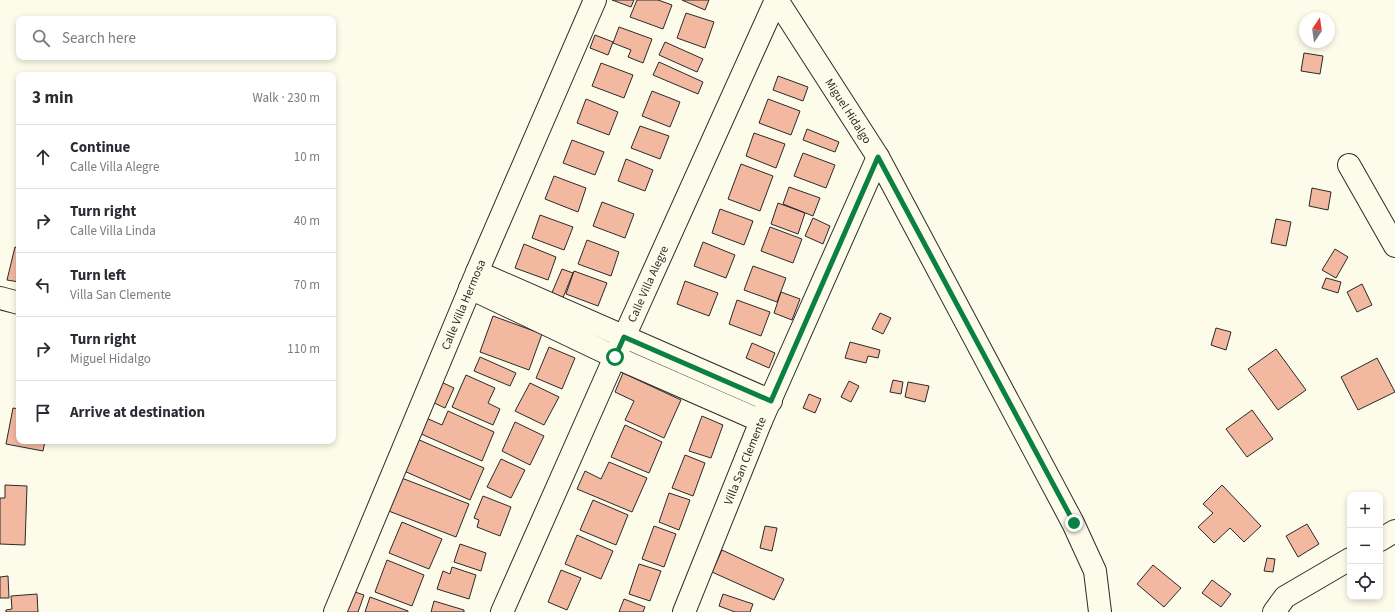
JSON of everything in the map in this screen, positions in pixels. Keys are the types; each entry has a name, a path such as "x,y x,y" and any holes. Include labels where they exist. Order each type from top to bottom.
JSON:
{"street":[{"name":"Calle Villa Hermosa","path":"335,612 473,280 595,0"},
{"name":"Miguel Hidalgo","path":"776,0 878,157 1074,523 1095,571 1100,612"},
{"name":"Calle Villa Alegre","path":"502,612 776,0"},
{"name":"Villa San Clemente","path":"684,612 761,421 878,157"},
{"path":"1348,165 1395,246"},
{"path":"473,280 624,337 771,401"},
{"path":"473,280 615,357 761,421"},
{"path":"0,298 16,302"},
{"path":"1383,538 1395,530"},
{"path":"1274,612 1286,597 1347,561"}],"building":[{"path":"612,0 634,0 631,7"},
{"path":"637,0 658,0 672,5 663,29 630,17"},
{"path":"682,0 709,0 705,10"},
{"path":"686,13 714,22 705,48 677,38"},
{"path":"619,27 652,39 643,63 628,57 631,50 613,43"},
{"path":"595,35 613,42 608,55 590,48"},
{"path":"665,42 703,59 697,72 659,55"},
{"path":"1304,53 1323,56 1320,74 1301,71"},
{"path":"659,62 703,82 698,94 653,75"},
{"path":"601,63 633,75 624,98 592,86"},
{"path":"778,76 808,87 803,101 773,90"},
{"path":"652,91 680,102 670,127 642,116"},
{"path":"586,99 618,112 609,135 577,123"},
{"path":"768,99 800,111 791,135 759,123"},
{"path":"640,126 669,136 660,159 631,148"},
{"path":"807,129 839,142 835,152 803,140"},
{"path":"754,133 785,144 776,168 746,156"},
{"path":"572,140 604,152 595,175 563,163"},
{"path":"803,153 835,165 826,188 794,176"},
{"path":"626,159 653,170 645,191 618,181"},
{"path":"741,164 773,176 760,211 728,199"},
{"path":"554,176 586,188 578,212 545,199"},
{"path":"789,187 820,198 813,216 783,204"},
{"path":"1312,188 1331,192 1328,210 1309,206"},
{"path":"602,202 634,214 625,238 593,226"},
{"path":"778,203 805,213 798,234 771,224"},
{"path":"720,209 753,221 744,245 712,233"},
{"path":"540,215 573,227 564,250 532,238"},
{"path":"813,218 830,226 823,244 805,236"},
{"path":"1276,219 1291,222 1286,246 1271,243"},
{"path":"770,227 802,239 793,263 761,251"},
{"path":"587,240 619,252 611,276 578,264"},
{"path":"703,242 735,255 726,278 694,266"},
{"path":"524,244 556,257 548,280 515,268"},
{"path":"15,247 16,247 16,282 7,280"},
{"path":"1335,249 1348,257 1336,278 1322,270"},
{"path":"753,266 786,278 777,302 744,290"},
{"path":"562,269 573,273 562,300 551,295"},
{"path":"574,271 607,283 598,306 566,294"},
{"path":"1326,278 1341,282 1338,293 1322,288"},
{"path":"685,281 718,293 709,316 677,304"},
{"path":"1362,284 1372,305 1357,312 1347,292"},
{"path":"781,292 800,299 792,320 774,313"},
{"path":"737,300 770,312 761,336 729,324"},
{"path":"880,313 891,318 883,334 872,329"},
{"path":"493,316 542,334 529,370 480,352"},
{"path":"1216,328 1231,332 1226,350 1211,345"},
{"path":"850,342 880,350 878,358 868,356 866,363 845,358"},
{"path":"752,343 775,353 769,368 746,358"},
{"path":"549,347 575,358 562,389 536,378"},
{"path":"1276,349 1306,390 1278,410 1248,369"},
{"path":"480,357 516,373 510,386 474,371"},
{"path":"1377,358 1395,392 1358,410 1341,377"},
{"path":"623,373 681,400 664,438 625,420 634,401 615,392"},
{"path":"466,375 495,388 488,403 500,409 493,425 452,407"},
{"path":"893,380 903,382 901,394 890,392"},
{"path":"439,381 454,388 445,408 430,401"},
{"path":"849,381 859,386 851,402 841,397"},
{"path":"908,382 929,386 925,402 905,397"},
{"path":"530,383 559,397 544,425 515,411"},
{"path":"809,394 821,399 815,413 803,408"},
{"path":"13,408 16,408 16,444 44,444 43,451 6,444"},
{"path":"1252,410 1273,439 1247,457 1226,429"},
{"path":"448,411 494,432 482,461 417,432 424,417 442,425"},
{"path":"702,416 723,425 711,458 689,451"},
{"path":"515,422 544,436 530,465 502,451"},
{"path":"625,425 662,442 649,473 611,457"},
{"path":"417,439 484,468 470,500 404,471"},
{"path":"685,455 705,463 693,496 672,488"},
{"path":"501,459 525,470 511,498 487,487"},
{"path":"609,462 647,478 632,512 577,489 585,471 601,479"},
{"path":"399,477 469,504 456,537 386,510"},
{"path":"5,485 27,486 25,545 0,544 0,498 5,498"},
{"path":"1222,485 1261,526 1244,542 1230,528 1214,543 1198,527 1213,513 1203,504"},
{"path":"669,493 690,500 679,530 659,522"},
{"path":"483,496 511,507 500,536 477,527 479,520 474,518"},
{"path":"593,500 628,515 616,545 580,530"},
{"path":"402,522 442,539 429,569 389,553"},
{"path":"1307,524 1319,544 1298,557 1286,536"},
{"path":"654,526 676,534 664,567 642,559"},
{"path":"765,526 777,528 772,551 760,548"},
{"path":"577,535 613,551 601,579 565,564"},
{"path":"460,544 486,553 481,571 454,562"},
{"path":"722,550 784,579 774,600 712,572"},
{"path":"1267,558 1275,559 1273,572 1264,571"},
{"path":"387,560 424,575 412,606 375,592"},
{"path":"639,564 661,571 650,601 629,594"},
{"path":"1153,565 1181,588 1164,607 1137,584"},
{"path":"452,567 476,575 469,599 437,589 443,571 450,574"},
{"path":"561,570 581,578 567,610 548,602"},
{"path":"8,576 9,598 0,598 0,577"},
{"path":"1212,580 1231,594 1221,607 1202,593"},
{"path":"349,590 364,595 358,612 342,612"},
{"path":"37,594 38,612 6,612 6,610 12,609 11,596"},
{"path":"723,594 753,604 750,612 735,612 719,606"},
{"path":"370,597 408,611 408,612 365,612"},
{"path":"624,599 645,607 643,612 619,612"},
{"path":"434,601 464,610 464,612 431,612"}],"route":[{"path":"615,357 624,337 771,401 878,157 1074,523"}]}
